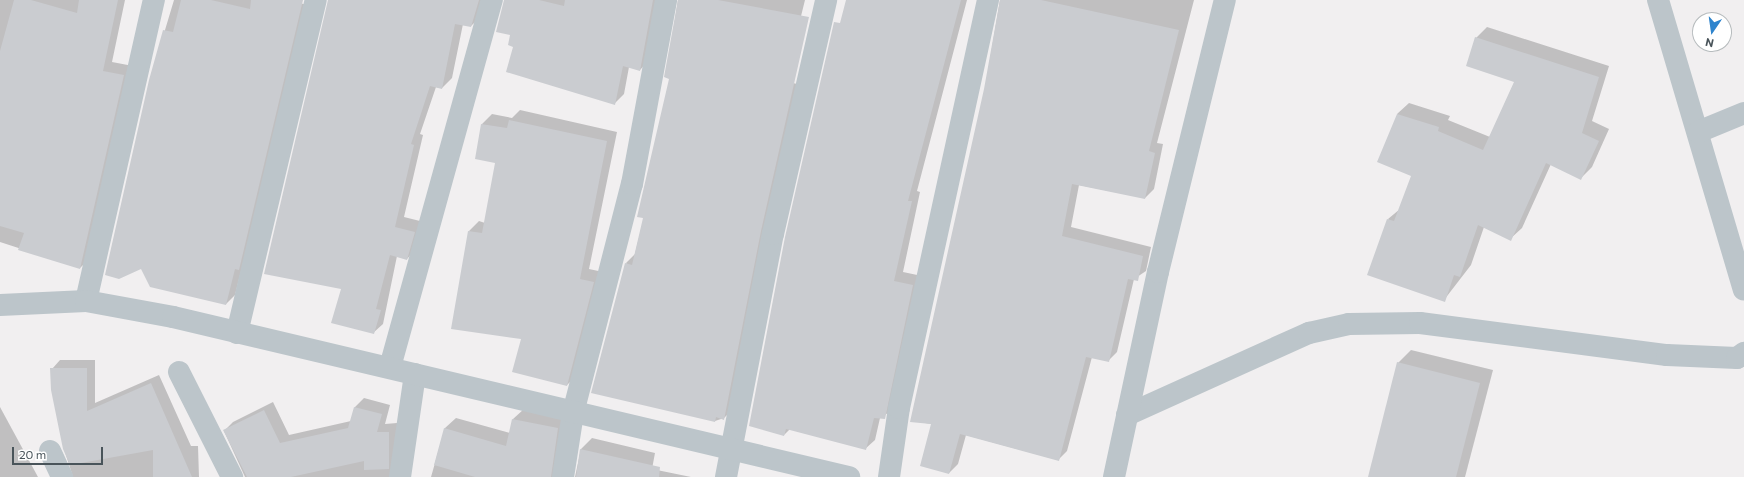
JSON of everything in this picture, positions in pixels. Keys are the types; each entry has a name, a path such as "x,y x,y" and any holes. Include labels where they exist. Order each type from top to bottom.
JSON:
{"street":[{"path":"86,301 154,0"},
{"path":"237,333 316,0"},
{"path":"390,367 492,0"},
{"path":"563,477 573,413 632,184 666,0"},
{"path":"726,477 773,234 826,0"},
{"path":"889,477 899,408 988,0"},
{"path":"1114,477 1127,415 1225,0"},
{"path":"1658,0 1744,290"},
{"path":"1698,132 1744,113"},
{"path":"0,304 86,301 390,367 573,413 732,447 849,477"},
{"path":"1127,415 1309,334 1349,324 1420,323 1667,355 1737,358 1744,354"},
{"path":"179,372 232,477"},
{"path":"400,477 415,374"},
{"path":"50,451 62,477"}],"building":[{"path":"14,0 31,0 77,13 79,0 118,0 103,71 124,75 80,269 18,250 24,233 0,226 0,51"},
{"path":"181,0 211,0 250,9 251,0 303,0 239,270 235,269 226,305 150,287 141,269 119,279 105,275 149,80 163,30 173,32"},
{"path":"328,0 479,0 471,27 455,24 442,89 430,86 411,144 414,145 395,227 415,232 407,260 390,255 376,309 381,310 374,334 331,323 341,289 264,274"},
{"path":"504,0 539,0 564,6 565,0 653,0 640,71 623,66 615,105 506,72 513,47 508,45 510,35 496,32"},
{"path":"678,0 718,0 809,17 761,231 724,420 716,417 715,422 591,393 625,263 632,265 643,218 637,217 669,79 664,77"},
{"path":"846,0 961,0 908,201 912,201 894,281 913,285 885,419 874,418 866,450 786,429 784,436 749,426 785,237 834,22 840,23"},
{"path":"1000,0 1041,0 1179,30 1149,151 1155,153 1145,199 1072,184 1062,236 1143,256 1138,281 1128,279 1109,362 1086,357 1059,461 960,434 949,474 920,466 931,424 910,422 984,89"},
{"path":"1475,37 1599,77 1582,133 1599,141 1581,180 1546,163 1511,241 1478,225 1460,277 1454,275 1445,302 1367,275 1387,219 1394,221 1411,176 1377,162 1397,114 1439,127 1438,131 1483,150 1514,82 1466,66"},
{"path":"509,120 607,141 580,279 594,282 567,386 512,372 521,339 451,329 468,231 482,233 495,163 475,159 481,124 507,128"},
{"path":"1397,362 1480,383 1456,477 1368,477"},
{"path":"50,368 87,368 87,411 151,383 192,477 153,477 153,450 70,465 63,449 51,390"},
{"path":"354,407 382,414 377,432 389,432 389,469 364,470 364,461 291,477 247,477 223,430 264,410 280,443 348,428"},
{"path":"512,419 558,428 551,477 475,477 434,465 444,428 506,446"},
{"path":"580,449 660,467 659,477 576,477"}]}
